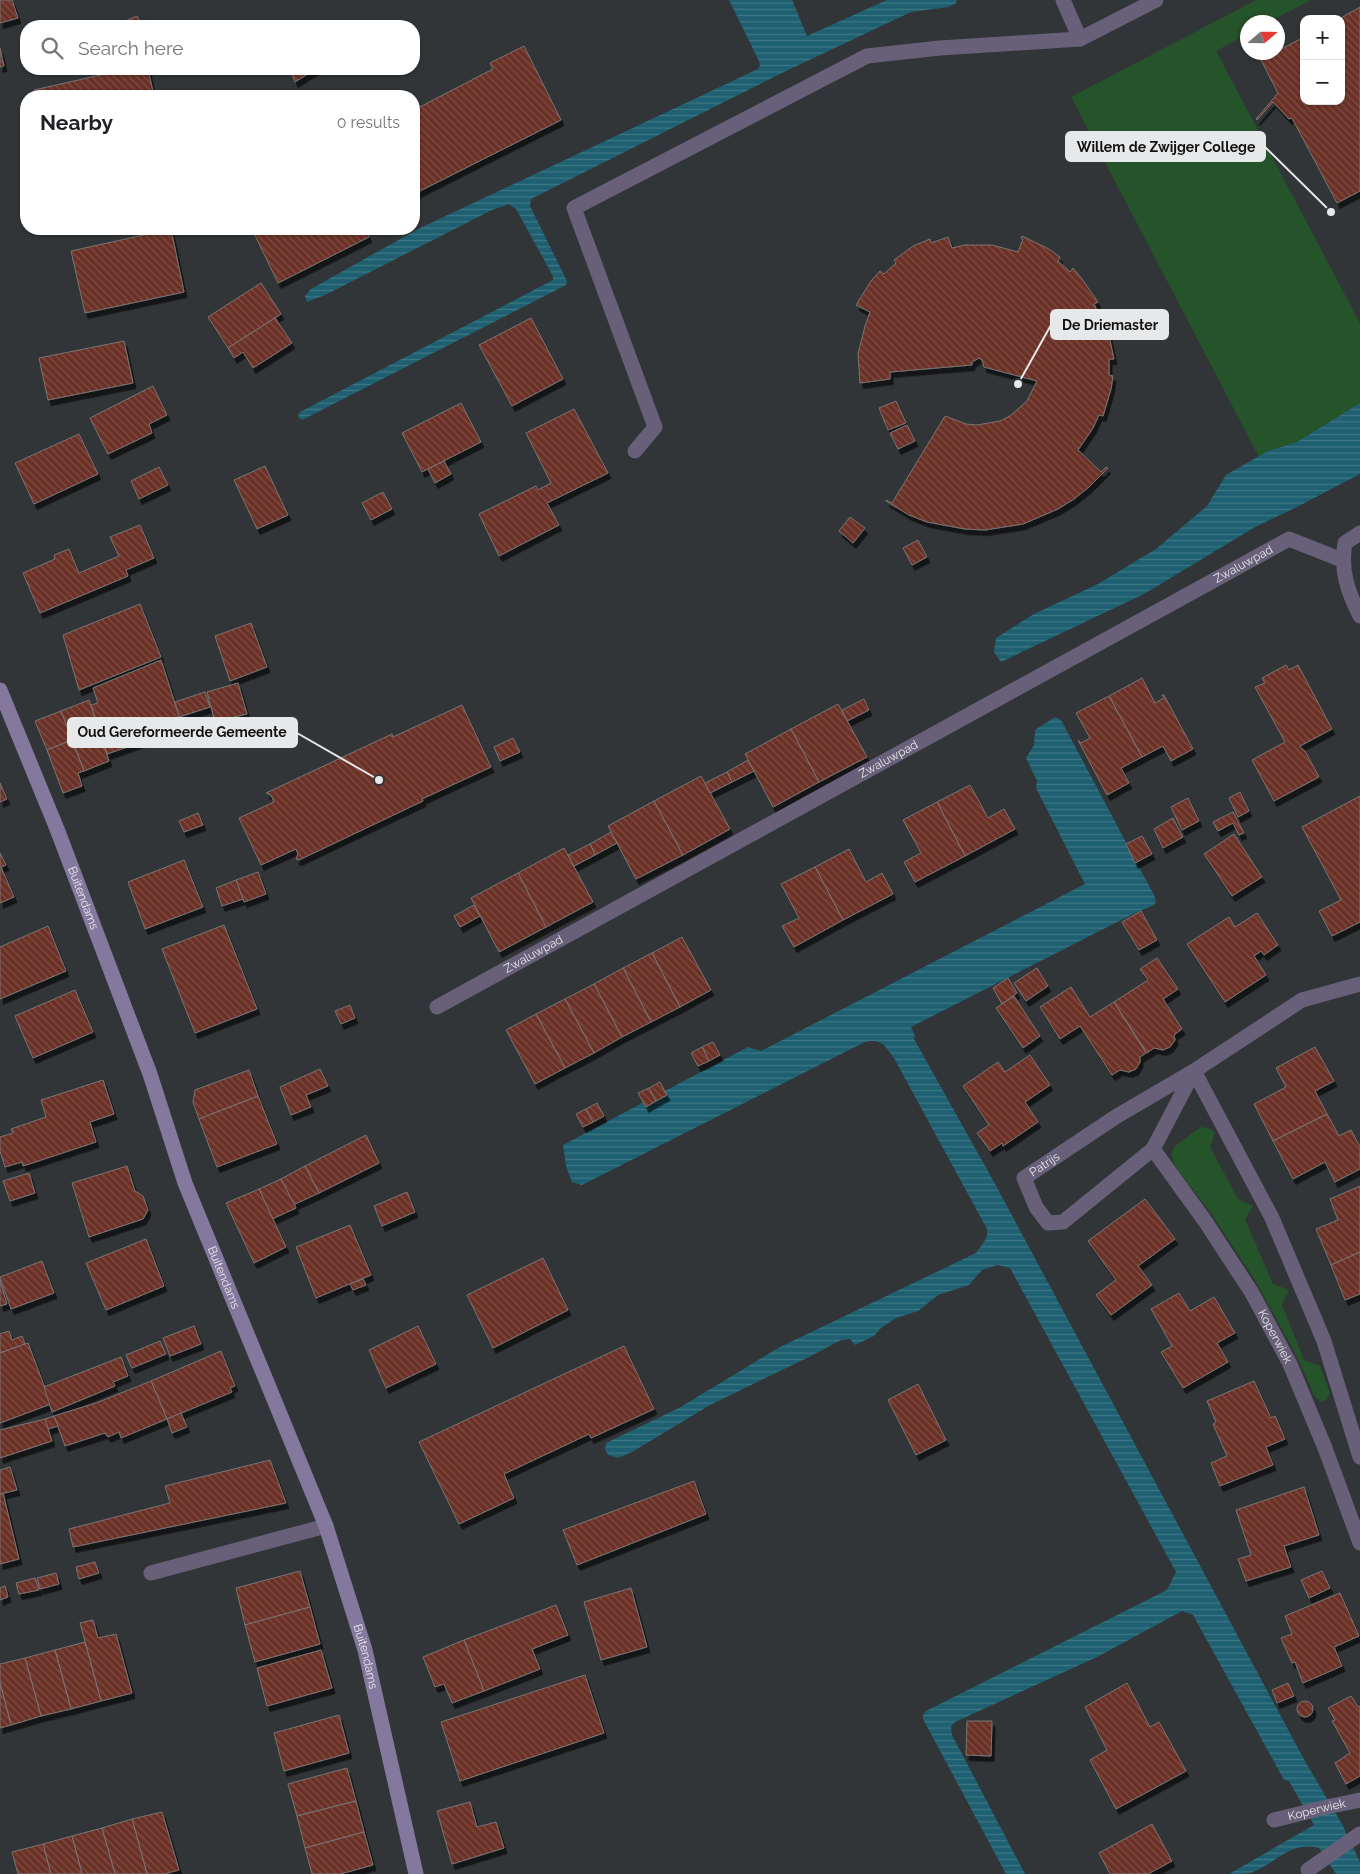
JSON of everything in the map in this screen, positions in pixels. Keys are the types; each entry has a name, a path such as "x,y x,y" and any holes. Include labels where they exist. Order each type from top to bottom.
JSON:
{"street":[{"path":"1064,0 1080,39"},
{"path":"635,451 655,427 574,208 867,56 940,48 1080,39 1156,0"},
{"path":"1360,533 1345,544 1342,560 1349,594 1360,616"},
{"name":"Zwaluwpad","path":"437,1006 1289,539 1342,560"},
{"name":"Buitendams","path":"0,690 57,829 150,1074 185,1183 326,1526 365,1650 416,1874"},
{"name":"Patrijs","path":"1194,1071 1153,1149 1063,1222 1048,1223 1036,1207 1024,1178 1117,1116 1194,1071 1302,1000 1360,984"},
{"path":"1194,1071 1272,1218 1324,1341 1360,1457"},
{"name":"Koperwiek","path":"1153,1149 1205,1221 1242,1277 1282,1348 1325,1448 1360,1544"},
{"path":"150,1573 326,1526"},
{"name":"Koperwiek","path":"1274,1820 1360,1800"},
{"path":"1308,1870 1356,1837"}],"green space":[{"path":"1256,0 1311,0 1282,15 1240,15 1240,38 1216,51 1360,323 1360,403 1297,442 1268,451 1259,457 1071,97"},
{"path":"1201,1127 1215,1132 1210,1147 1238,1199 1253,1206 1245,1219 1273,1284 1289,1290 1282,1305 1304,1360 1320,1366 1330,1393 1326,1400 1321,1402 1315,1397 1298,1359 1255,1280 1213,1216 1175,1166 1171,1155 1175,1146"}],"water":[{"path":"729,0 792,0 807,36 887,0 957,0 956,3 948,7 911,12 784,72 531,199 530,206 567,281 566,285 302,420 298,417 300,412 553,280 553,276 516,209 509,204 492,210 325,295 307,302 305,296 311,289 407,235 420,235 420,228 758,69 760,66"},
{"path":"1360,403 1360,474 1255,527 1144,594 1001,662 994,652 996,638 1034,614 1098,584 1156,549 1207,506 1226,475 1268,451 1297,442"},
{"path":"1055,717 1061,720 1156,901 1154,905 911,1027 915,1036 914,1039 994,1182 1306,1763 1342,1824 1360,1862 1360,1874 1336,1874 1319,1848 1308,1846 1291,1850 1250,1873 1229,1874 1314,1825 1289,1781 1284,1780 1193,1615 1182,1611 1097,1657 955,1722 951,1727 952,1735 1025,1874 1006,1874 923,1719 923,1715 926,1711 1167,1590 1176,1572 1010,1268 997,1265 982,1270 969,1285 938,1295 918,1311 896,1318 881,1328 874,1336 855,1345 850,1339 841,1340 710,1405 632,1452 618,1458 608,1455 605,1449 606,1443 679,1408 778,1348 976,1253 984,1242 987,1236 987,1229 894,1058 888,1049 875,1041 865,1042 582,1185 572,1182 566,1166 563,1145 748,1047 761,1051 1085,884 1036,788 1037,781 1026,758 1034,745 1035,730"}],"building":[{"path":"0,0 12,0 18,18 0,23"},
{"path":"1360,7 1360,191 1337,203 1292,118 1289,119 1273,102 1256,119 1278,93 1261,60 1285,60 1285,47 1300,39 1300,105 1345,105 1345,16"},
{"path":"137,16 139,20 128,20"},
{"path":"524,46 561,120 420,191 420,107 493,69 490,63"},
{"path":"0,48 4,66 0,67"},
{"path":"100,75 149,75 153,90 34,90"},
{"path":"292,75 306,75 295,82"},
{"path":"144,235 172,235 184,292 85,313 71,251"},
{"path":"255,235 368,235 369,237 278,283"},
{"path":"1022,236 1049,249 1060,257 1058,261 1070,272 1073,268 1098,302 1094,304 1101,319 1105,317 1114,359 1109,359 1109,375 1113,376 1111,389 1103,416 1099,415 1093,428 1078,450 1101,472 1106,467 1108,468 1074,499 1058,509 1023,524 985,530 965,529 927,522 909,515 886,500 892,503 945,416 966,424 977,425 1000,421 1010,416 1027,401 1037,381 984,367 982,360 979,358 972,362 972,365 890,372 890,379 860,383 858,354 870,312 856,305 871,281 880,271 884,274 896,263 894,260 913,246 930,239 931,243 948,237 952,248 965,245 992,245 1018,252 1023,239 1021,238"},
{"path":"261,283 281,314 228,348 208,317"},
{"path":"275,318 292,343 253,368 243,352 234,358 228,348"},
{"path":"531,318 563,379 512,406 479,345"},
{"path":"124,341 133,383 48,400 39,358"},
{"path":"153,386 167,415 149,424 152,433 108,454 90,418"},
{"path":"896,401 906,423 888,430 879,408"},
{"path":"461,403 481,442 422,472 402,433"},
{"path":"574,409 608,473 547,503 559,525 499,556 479,514 536,486 538,490 551,483 526,433"},
{"path":"907,425 915,441 898,449 890,433"},
{"path":"79,434 98,474 34,504 15,463"},
{"path":"444,461 451,474 435,483 428,469"},
{"path":"265,466 288,515 257,529 234,480"},
{"path":"159,467 168,485 139,499 131,481"},
{"path":"383,492 392,509 371,520 362,503"},
{"path":"850,517 865,528 853,543 839,531"},
{"path":"140,525 154,558 126,570 128,576 40,613 23,573 55,559 54,555 69,549 79,573 119,556 110,537"},
{"path":"918,540 927,557 912,565 903,548"},
{"path":"140,604 161,657 79,690 63,635"},
{"path":"251,623 267,667 230,681 215,636"},
{"path":"161,660 183,728 107,754 91,705 98,703 93,688"},
{"path":"1286,665 1289,670 1298,665 1332,729 1300,746 1305,751 1319,777 1274,801 1252,760 1285,742 1255,687 1265,683 1262,678"},
{"path":"1142,678 1155,703 1164,698 1162,695 1164,695 1193,749 1171,761 1163,746 1142,757 1109,696"},
{"path":"238,683 247,714 234,717 238,731 219,737 207,692"},
{"path":"205,692 210,707 179,717 175,702"},
{"path":"1109,696 1142,757 1121,768 1129,783 1107,795 1078,740 1081,743 1090,738 1076,713"},
{"path":"864,699 869,710 847,721 842,710"},
{"path":"89,700 109,761 84,771 61,711"},
{"path":"838,704 867,757 819,782 791,729"},
{"path":"462,705 491,767 299,860 296,859 298,854 296,849 261,865 239,818 274,802 271,795 266,793 392,734 393,737"},
{"path":"61,711 72,740 47,750 35,721"},
{"path":"791,729 819,782 773,807 745,754"},
{"path":"513,738 520,752 500,761 494,747"},
{"path":"72,740 84,771 78,773 82,786 63,793 47,750"},
{"path":"748,760 754,771 732,782 727,772"},
{"path":"727,772 732,782 710,793 705,783"},
{"path":"701,776 730,829 683,855 654,801"},
{"path":"0,783 7,799 0,802"},
{"path":"970,785 988,818 1004,809 1015,829 965,856 937,802"},
{"path":"1240,792 1249,811 1238,817 1229,798"},
{"path":"1360,796 1360,922 1332,936 1319,911 1341,900 1302,827"},
{"path":"1188,798 1199,821 1182,830 1171,807"},
{"path":"654,801 683,855 636,879 608,826"},
{"path":"937,802 965,856 915,882 904,862 921,853 903,820"},
{"path":"1233,812 1244,833 1239,835 1233,823 1218,831 1213,822"},
{"path":"198,813 203,825 184,832 179,821"},
{"path":"1173,818 1183,837 1163,848 1154,829"},
{"path":"611,832 617,843 595,855 590,844"},
{"path":"1234,834 1262,877 1232,896 1204,854"},
{"path":"1142,836 1152,854 1135,863 1126,844"},
{"path":"590,844 595,855 574,866 568,855"},
{"path":"564,848 593,902 546,927 518,873"},
{"path":"849,849 866,882 882,873 893,894 843,920 815,867"},
{"path":"0,853 6,865 1,867 14,897 0,903"},
{"path":"184,860 203,907 145,929 128,882"},
{"path":"815,867 843,920 794,947 782,926 799,918 781,884"},
{"path":"258,872 266,894 244,902 236,880"},
{"path":"518,873 546,927 499,952 471,898"},
{"path":"236,880 243,899 222,906 216,888"},
{"path":"474,905 480,916 460,927 454,916"},
{"path":"1141,911 1157,940 1139,950 1122,922"},
{"path":"1257,913 1278,945 1264,955 1261,951 1254,956 1266,975 1225,1002 1187,944 1229,917 1235,927"},
{"path":"224,925 257,1009 195,1033 162,949"},
{"path":"48,926 66,971 0,999 0,947"},
{"path":"682,937 711,990 680,1007 652,953"},
{"path":"652,953 680,1007 651,1022 623,968"},
{"path":"1157,958 1178,989 1163,999 1182,1029 1174,1035 1175,1040 1170,1047 1163,1050 1154,1048 1147,1053 1114,1002 1148,980 1140,969"},
{"path":"623,968 651,1022 622,1037 594,984"},
{"path":"1037,968 1048,986 1026,1001 1014,983"},
{"path":"1008,978 1017,993 1002,1004 993,988"},
{"path":"594,984 622,1037 594,1053 565,999"},
{"path":"1071,987 1090,1017 1114,1002 1146,1053 1140,1057 1140,1062 1136,1069 1129,1072 1120,1070 1112,1075 1080,1026 1060,1039 1040,1007"},
{"path":"75,990 93,1032 33,1058 15,1016"},
{"path":"1014,996 1040,1036 1023,1048 996,1008"},
{"path":"565,999 594,1053 565,1068 536,1014"},
{"path":"350,1005 355,1018 341,1024 335,1011"},
{"path":"536,1014 565,1068 535,1084 506,1030"},
{"path":"713,1042 720,1055 709,1061 702,1047"},
{"path":"702,1047 709,1061 698,1066 691,1053"},
{"path":"1315,1047 1334,1081 1315,1091 1327,1114 1273,1141 1254,1104 1286,1087 1276,1068"},
{"path":"1030,1055 1050,1085 1025,1102 1038,1122 1003,1146 1002,1143 990,1151 977,1133 989,1125 963,1086 998,1062 1005,1072"},
{"path":"320,1069 328,1086 306,1095 311,1107 291,1115 280,1087"},
{"path":"249,1070 258,1096 199,1119 193,1102 195,1090"},
{"path":"103,1080 114,1114 90,1122 96,1142 23,1166 22,1162 5,1167 0,1151 0,1137 13,1133 11,1129 46,1117 41,1100"},
{"path":"660,1082 667,1095 656,1101 649,1088"},
{"path":"649,1088 656,1101 646,1107 638,1093"},
{"path":"258,1096 277,1144 217,1167 199,1119"},
{"path":"597,1103 604,1116 593,1122 586,1109"},
{"path":"586,1109 593,1122 583,1127 576,1114"},
{"path":"1327,1114 1339,1136 1351,1130 1360,1147 1360,1169 1335,1182 1325,1162 1293,1179 1273,1141"},
{"path":"366,1135 379,1163 319,1193 305,1166"},
{"path":"127,1166 135,1191 143,1196 148,1210 143,1219 89,1237 72,1183"},
{"path":"305,1166 319,1193 293,1205 281,1179"},
{"path":"29,1173 35,1193 10,1201 3,1181"},
{"path":"281,1179 296,1208 272,1219 259,1189"},
{"path":"1360,1186 1360,1252 1331,1265 1316,1229 1338,1220 1330,1199"},
{"path":"259,1189 286,1247 254,1263 226,1203"},
{"path":"407,1192 415,1212 382,1226 374,1206"},
{"path":"1145,1199 1175,1239 1138,1266 1152,1285 1111,1315 1096,1295 1116,1280 1088,1241"},
{"path":"350,1225 371,1275 316,1298 296,1247"},
{"path":"146,1239 164,1286 106,1310 86,1263"},
{"path":"1360,1252 1360,1294 1345,1300 1331,1265"},
{"path":"543,1258 568,1310 493,1348 467,1295"},
{"path":"42,1261 54,1293 11,1309 0,1277"},
{"path":"363,1279 366,1285 353,1290 350,1284"},
{"path":"0,1280 7,1304 0,1306"},
{"path":"1179,1293 1190,1311 1214,1297 1235,1333 1217,1343 1228,1362 1183,1388 1161,1352 1172,1346 1151,1309"},
{"path":"194,1326 201,1344 170,1356 163,1338"},
{"path":"418,1326 436,1364 386,1388 369,1350"},
{"path":"9,1331 12,1340 22,1336 25,1344 0,1353 0,1334"},
{"path":"160,1341 166,1354 132,1368 126,1355"},
{"path":"28,1343 51,1404 0,1423 0,1353"},
{"path":"624,1346 654,1409 591,1438 589,1434 504,1474 514,1498 459,1524 419,1442"},
{"path":"221,1351 235,1386 230,1388 232,1392 167,1419 151,1381"},
{"path":"121,1357 128,1376 113,1382 115,1386 52,1412 44,1387"},
{"path":"151,1381 167,1419 121,1438 119,1432 108,1437 105,1433 65,1446 54,1416 96,1403"},
{"path":"1254,1381 1271,1418 1275,1416 1285,1439 1266,1447 1273,1465 1220,1486 1211,1463 1227,1456 1213,1424 1216,1422 1207,1401"},
{"path":"918,1384 946,1440 916,1455 888,1400"},
{"path":"181,1413 187,1427 172,1433 167,1419"},
{"path":"54,1416 58,1426 48,1429 45,1419"},
{"path":"45,1419 52,1441 0,1458 0,1430"},
{"path":"270,1460 286,1503 73,1547 69,1529 170,1503 165,1486"},
{"path":"10,1467 17,1490 0,1494 0,1470"},
{"path":"694,1481 706,1514 577,1565 563,1530"},
{"path":"1304,1487 1319,1535 1284,1546 1291,1567 1246,1581 1238,1559 1251,1555 1236,1510"},
{"path":"3,1493 19,1559 0,1564 0,1494"},
{"path":"95,1562 99,1573 79,1579 76,1567"},
{"path":"300,1571 310,1607 245,1625 236,1588"},
{"path":"1322,1571 1330,1588 1309,1598 1301,1580"},
{"path":"56,1573 59,1584 40,1589 37,1578"},
{"path":"35,1578 39,1590 19,1594 16,1583"},
{"path":"5,1586 8,1597 0,1600 0,1588"},
{"path":"631,1588 647,1647 601,1660 584,1602"},
{"path":"1340,1593 1359,1636 1334,1647 1342,1666 1303,1683 1295,1662 1292,1663 1281,1638 1292,1634 1285,1616"},
{"path":"556,1605 568,1635 532,1649 540,1669 484,1691 464,1640"},
{"path":"310,1607 320,1644 255,1662 245,1625"},
{"path":"93,1620 98,1638 116,1634 132,1693 101,1701 80,1623"},
{"path":"464,1640 484,1691 452,1703 444,1684 435,1687 423,1657"},
{"path":"85,1642 101,1701 71,1709 55,1650"},
{"path":"55,1650 71,1709 41,1716 25,1658"},
{"path":"321,1650 332,1688 267,1706 257,1668"},
{"path":"25,1658 41,1716 11,1725 0,1683 0,1664"},
{"path":"585,1675 604,1733 460,1781 441,1722"},
{"path":"0,1683 11,1725 0,1728"},
{"path":"1127,1683 1150,1727 1159,1722 1186,1771 1116,1809 1090,1760 1107,1750 1085,1707"},
{"path":"1288,1683 1294,1696 1277,1703 1272,1690"},
{"path":"1351,1696 1358,1707 1360,1706 1360,1776 1346,1784 1335,1763 1350,1753 1332,1721 1335,1720 1328,1708"},
{"path":"1302,1701 1308,1701 1313,1706 1311,1715 1302,1717 1297,1712 1297,1706"},
{"path":"339,1715 349,1753 284,1771 274,1733"},
{"path":"967,1721 992,1721 991,1756 966,1755"},
{"path":"347,1768 356,1801 297,1816 288,1784"},
{"path":"356,1801 364,1832 305,1848 297,1816"},
{"path":"470,1802 477,1827 496,1822 504,1848 452,1864 437,1811"},
{"path":"162,1812 179,1870 164,1874 147,1874 132,1819"},
{"path":"132,1819 147,1874 115,1874 102,1828"},
{"path":"1152,1824 1172,1861 1148,1874 1110,1874 1099,1853"},
{"path":"102,1828 115,1874 82,1874 72,1836"},
{"path":"364,1832 373,1865 340,1874 312,1874 305,1848"},
{"path":"72,1836 82,1874 51,1874 43,1844"},
{"path":"43,1844 51,1874 18,1874 12,1852"}],"place":[{"name":"Willem de Zwijger College","path":"1331,212"},
{"name":"De Driemaster","path":"1018,384"},
{"name":"Oud Gereformeerde Gemeente","path":"379,780"}]}
